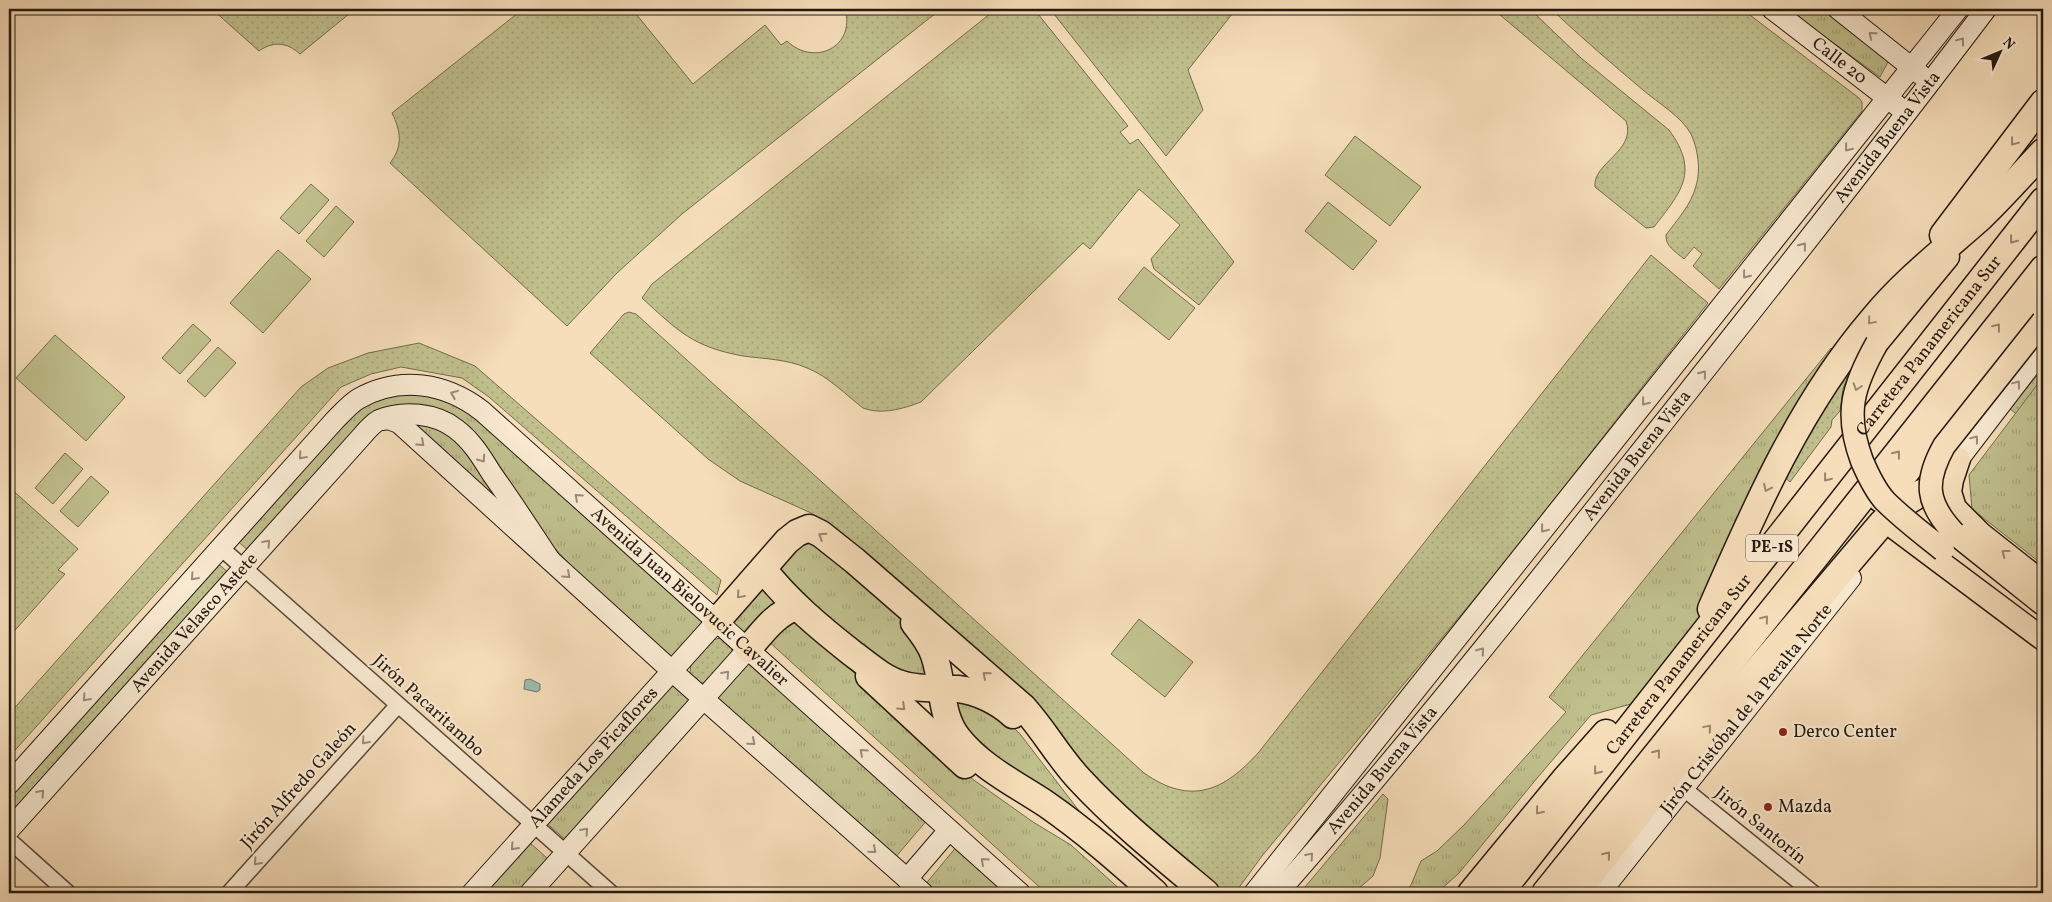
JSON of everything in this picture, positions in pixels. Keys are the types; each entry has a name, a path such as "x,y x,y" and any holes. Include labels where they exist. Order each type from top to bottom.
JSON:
{"highway":[{"path":"1905,286 2043,103"},
{"path":"1696,644 1743,540 1793,437 1832,375 1879,312 1983,216 2043,152"},
{"name":"Carretera Panamericana Sur","path":"1500,893 2043,201"},
{"name":"Carretera Panamericana Sur","path":"1545,893 1812,561 2043,269"},
{"path":"1812,561 1848,537 1905,474 2038,315"},
{"path":"1576,893 1676,766 1876,530 1900,506 1921,493"},
{"path":"717,622 787,541 797,533 809,528 821,534 855,561 1023,707 1041,727 1078,778 1100,801 1206,893"},
{"path":"855,561 886,591 926,638 934,654 946,716 957,737 972,754 993,771 1078,827 1155,893"},
{"path":"763,569 796,607 877,672 900,684 922,688 960,690 982,696 1006,709 1024,724 1064,780 1087,806 1180,893"},
{"path":"748,649 774,620 785,611 796,607"},
{"path":"817,625 860,668 974,772 1050,822 1137,893"},
{"path":"1471,893 1608,730 1648,706"}],"main road":[{"name":"Calle 20","path":"1772,9 1906,113"},
{"path":"1838,9 1930,82"},
{"name":"Avenida Buena Vista","path":"1254,893 1958,9"},
{"name":"Avenida Buena Vista","path":"1278,893 1462,674 1727,344 1986,9"},
{"path":"1983,216 1878,343 1864,367 1855,392 1852,421 1858,450 1874,485 1884,500 1905,520 1948,542 2043,604"},
{"path":"2038,315 1944,446 1936,462 1931,479 1932,497 1948,542 2043,627"},
{"name":"Jirón Cristóbal de la Peralta Norte","path":"1600,893 1892,526 1921,493 1959,459 2043,349"},
{"name":"Avenida Juan Bielovucic Cavalier","path":"335,420 357,400 392,386 428,385 469,400 1020,893"},
{"path":"380,420 398,415 420,415 437,419 457,429 477,452 550,560"},
{"path":"380,420 388,419 399,423 703,699 923,893"},
{"name":"Avenida Velasco Astete","path":"9,784 335,420"},
{"name":"Avenida Velasco Astete","path":"9,830 362,436 374,423 380,420"},
{"path":"1959,459 1950,492 1955,508 1981,534 2043,583"},
{"path":"1892,526 2043,639"},
{"name":"Alameda Los Picaflores","path":"472,893 717,622"},
{"path":"530,893 748,649"},
{"path":"1442,657 1462,674"},
{"path":"907,879 949,830"}],"street":[{"name":"Jirón Pacaritambo","path":"220,547 611,893"},
{"name":"Jirón Alfredo Galeón","path":"229,893 398,705"},
{"name":"Jirón Santorín","path":"1683,788 1813,893"},
{"path":"9,840 68,893"}],"green space":[{"path":"212,9 355,9 300,54 290,47 280,44 269,46 259,51"},
{"path":"523,9 632,9 693,84 765,25 781,45 787,41 798,49 820,52 830,49 839,43 847,22 845,9 941,9 682,214 617,273 567,326 390,163 399,145 399,133 392,113"},
{"path":"996,9 1034,9 1128,126 1120,132 1130,144 1138,139 1234,262 1199,305 1154,269 1151,259 1180,225 1139,189 1090,249 1083,243 921,402 899,409 877,411 863,408 815,371 799,365 784,361 743,356 711,348 687,336 642,298 652,284"},
{"path":"1050,9 1236,9 1188,70 1203,110 1166,156"},
{"path":"1493,9 1530,9 1581,58 1669,130 1684,158 1685,170 1679,192 1654,227 1646,228 1595,187 1600,171 1625,141 1628,131 1626,121"},
{"path":"1551,9 1742,9 1859,98 1862,102 1862,111 1719,289 1693,266 1702,254 1694,247 1684,259 1672,248 1666,239 1666,235 1691,200 1698,180 1698,160 1691,134 1687,127"},
{"path":"1787,9 1829,9 1890,58 1880,77"},
{"path":"1355,136 1421,187 1390,226 1325,175"},
{"path":"311,184 329,200 299,234 280,218"},
{"path":"1328,202 1377,241 1353,270 1305,231"},
{"path":"336,206 354,222 324,257 306,241"},
{"path":"278,250 311,279 263,333 230,303"},
{"path":"1651,255 1708,303 1512,553 1262,856 1235,893 1216,893 1097,788 902,587 836,528 809,512 740,481 708,459 590,353 624,314 629,312 636,314 1144,773 1161,783 1177,789 1206,790 1233,776 1259,752"},
{"path":"1144,267 1195,308 1169,340 1118,299"},
{"path":"193,324 211,340 180,374 162,358"},
{"path":"55,335 125,397 86,441 16,378"},
{"path":"419,343 475,366 721,580 717,595 489,397 462,378 401,367 371,374 341,387 9,757 9,714 301,387 328,368 368,353"},
{"path":"218,347 236,363 205,397 187,381"},
{"path":"1831,348 1836,353 1700,620 1631,704 1591,715 1459,873 1437,893 1405,893 1411,885 1421,861 1437,851 1464,825 1566,712 1549,697"},
{"path":"1855,358 1843,389 1840,411 1832,420 1831,427 1790,482 1780,473"},
{"path":"2043,369 2043,429 2039,433 2009,408"},
{"path":"2043,377 2043,565 1972,509 1969,475"},
{"path":"428,394 464,406 706,620 671,660 572,567 552,545 480,443 399,409 250,552 235,539 352,412 385,395"},
{"path":"405,421 417,421 455,435 510,514"},
{"path":"65,453 83,469 53,504 35,488"},
{"path":"91,476 109,492 78,527 60,511"},
{"path":"9,487 78,549 58,570 65,574 9,637"},
{"path":"805,541 814,541 868,585 902,621 933,677 920,682 865,652 779,572 781,564"},
{"path":"215,561 230,574 9,821 9,791"},
{"path":"756,589 768,589 776,597 777,608 750,636 733,626 731,618"},
{"path":"790,613 954,766 1033,822 1071,845 1124,893 1046,893 767,640"},
{"path":"1139,619 1193,662 1165,697 1111,654"},
{"path":"722,638 732,647 729,659 717,675 700,684 690,674 691,661 711,640"},
{"path":"745,661 751,661 928,819 894,859 716,699"},
{"path":"670,683 690,701 566,840 544,821"},
{"path":"951,699 961,699 1005,719 1020,734 1080,812 1110,842 969,739"},
{"path":"1383,794 1388,799 1380,858 1373,876 1357,890 1350,893 1300,893"},
{"path":"528,841 548,859 518,893 482,893"},
{"path":"957,846 1009,893 932,893 924,886"}],"shaded area":[{"path":"530,679 540,684 540,690 537,692 524,689 525,680"}],"place":[{"name":"Derco Center","path":"1783,732"},
{"name":"Mazda","path":"1768,807"}]}
